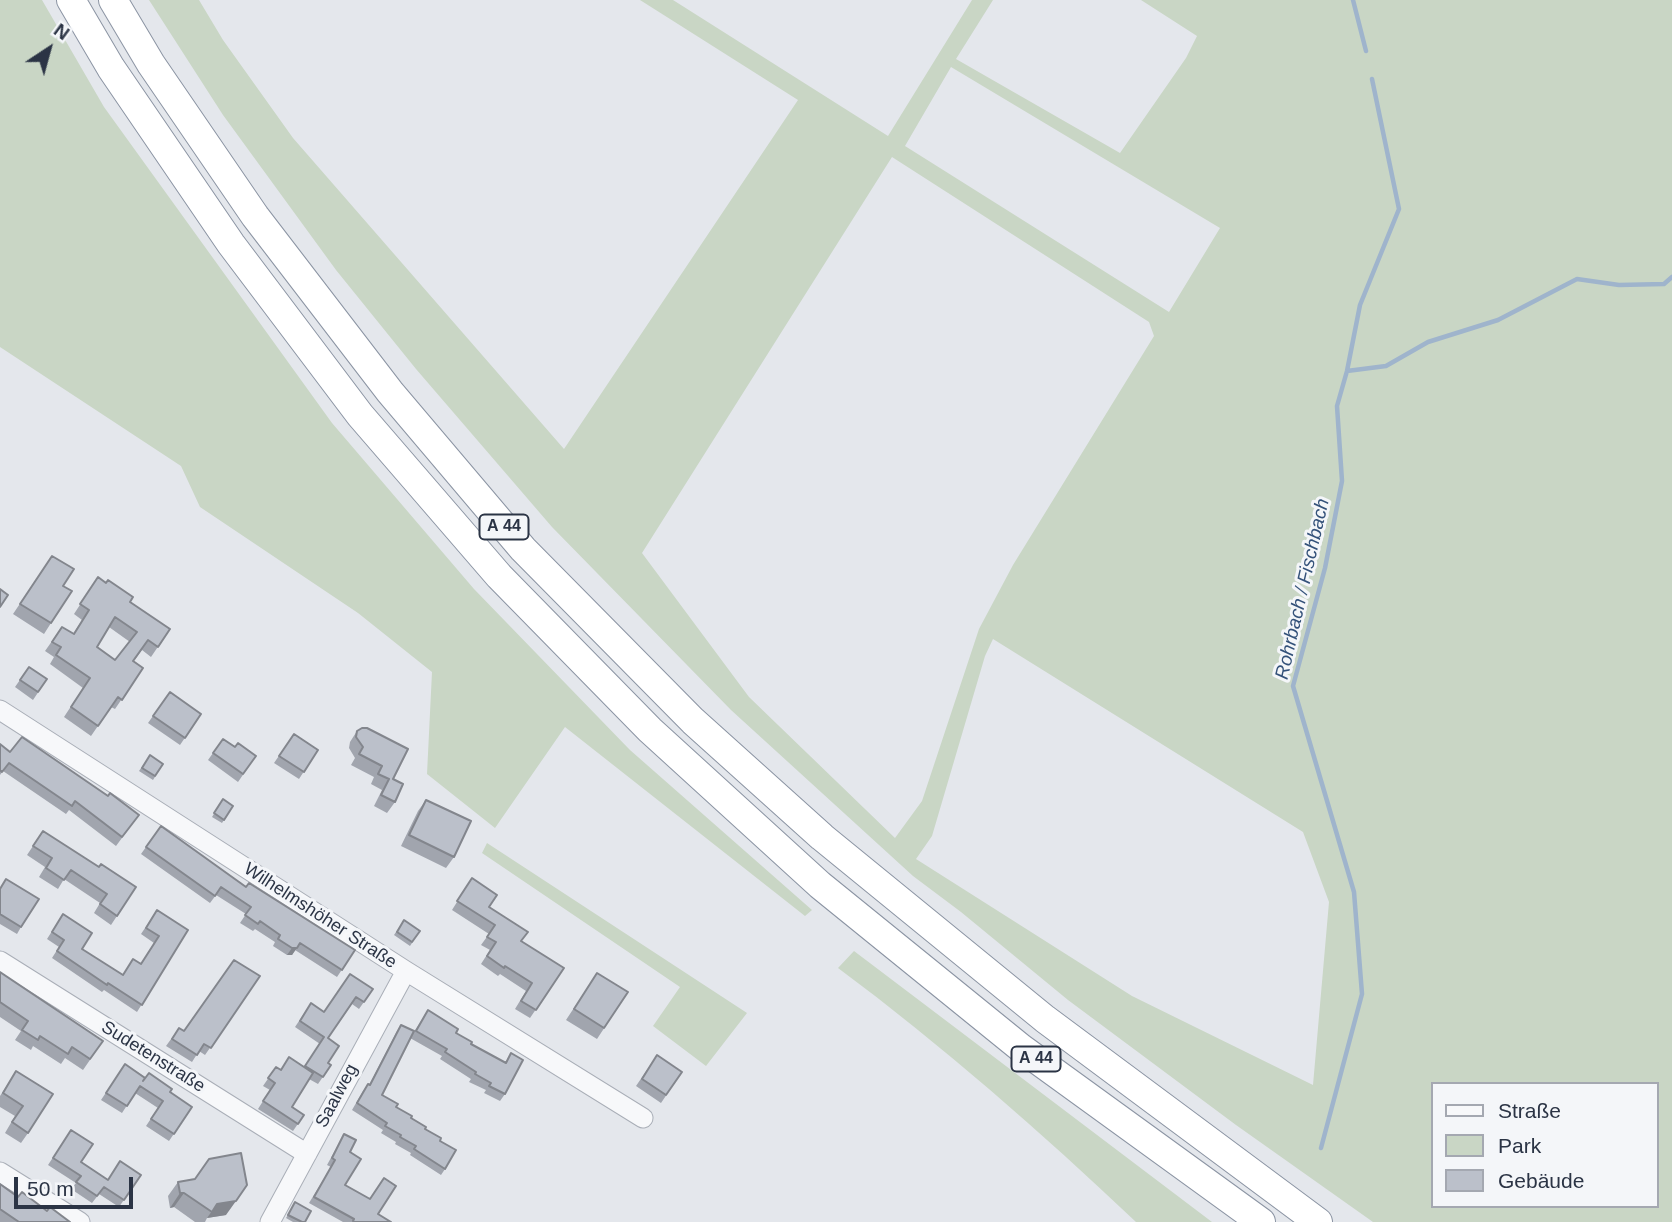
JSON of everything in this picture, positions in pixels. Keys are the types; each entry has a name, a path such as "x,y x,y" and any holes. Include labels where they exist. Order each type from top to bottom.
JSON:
{"highway":[{"name":"A 44","path":"71,0 111,68 239,255 360,415 499,576 650,730 820,885 1021,1048 1261,1222"},
{"name":"A 44","path":"113,0 151,64 255,216 390,392 523,549 693,721 822,838 1045,1020 1318,1222"}],"street":[{"name":"Wilhelmshöher Straße","path":"3,717 643,1118"},
{"name":"Sudetenstraße","path":"0,961 307,1154"},
{"name":"Saalweg","path":"270,1222 406,971"},
{"path":"0,1172 80,1222"}],"green space":[{"path":"0,0 42,0 104,107 332,423 474,589 630,750 812,910 805,916 565,727 495,828 427,774 432,672 358,613 200,507 181,466 0,347"},
{"path":"149,0 199,0 223,40 293,138 564,449 798,100 640,0 673,0 888,136 972,0 993,0 956,59 1120,153 1186,58 1197,36 1141,0 1672,0 1672,1222 1373,1222 1236,1125 1068,1000 913,876 731,710 552,527 416,369 336,270 223,115","holes":["951,67 1220,228 1169,312 905,146","892,157 1149,322 1154,336 1013,565 979,629 922,801 895,838 749,697 642,553","993,639 1303,832 1329,902 1313,1085 1132,996 916,859 932,836 985,656"]},
{"path":"487,843 747,1013 706,1066 653,1026 680,987 482,853"},
{"path":"854,951 1212,1222 1136,1222 991,1090 838,968"}],"building":[{"path":"52,556 74,569 63,586 72,591 51,623 20,604"},
{"path":"98,577 106,583 108,580 133,597 130,602 170,629 158,647 148,640 133,661 143,668 122,700 118,697 98,726 71,707 90,678 56,655 61,647 52,642 62,627 74,634 89,610 80,604","holes":["115,617 137,632 115,660 97,647"]},
{"path":"0,589 8,595 0,607"},
{"path":"29,667 47,679 38,692 20,680"},
{"path":"170,692 201,714 185,738 153,716"},
{"path":"362,728 408,749 393,779 403,784 395,802 381,795 389,779 378,774 382,766 359,754 363,747 356,737 357,731"},
{"path":"294,734 318,750 304,772 279,756"},
{"path":"22,737 108,796 110,793 139,815 122,837 75,801 72,806 9,763 2,772 0,770 0,744 10,752"},
{"path":"223,739 235,747 238,743 256,756 243,774 213,753"},
{"path":"150,755 163,764 155,776 142,768"},
{"path":"223,799 233,806 224,820 214,813"},
{"path":"426,800 471,821 454,857 409,835"},
{"path":"161,826 246,887 249,883 355,950 342,970 300,943 297,948 292,948 278,939 280,935 260,921 258,924 245,915 251,907 221,887 215,896 146,847"},
{"path":"43,831 136,887 117,916 100,904 107,894 71,870 64,880 46,868 52,858 33,846"},
{"path":"472,878 497,895 489,907 528,932 521,941 564,968 536,1010 521,1001 532,983 487,956 496,942 487,937 495,925 457,901"},
{"path":"6,879 39,899 21,927 0,914 0,889"},
{"path":"157,910 188,930 142,1005 57,951 64,940 52,932 63,914 92,933 82,949 123,975 133,959 141,964 159,936 146,928"},
{"path":"404,920 420,931 412,942 397,932"},
{"path":"234,960 260,976 211,1048 204,1044 197,1055 172,1039 179,1028 184,1031"},
{"path":"0,972 103,1041 90,1059 72,1047 68,1054 40,1036 38,1040 22,1030 28,1021 0,1002"},
{"path":"597,973 628,992 604,1028 574,1009"},
{"path":"350,974 373,989 364,1002 356,997 328,1038 339,1046 323,1077 305,1066 324,1037 300,1021 311,1003 324,1012"},
{"path":"428,1010 458,1029 456,1033 472,1042 471,1044 506,1063 511,1053 523,1060 505,1094 489,1086 491,1083 445,1052 447,1049 416,1031"},
{"path":"401,1025 414,1031 382,1095 398,1104 396,1107 412,1116 411,1118 426,1127 425,1129 441,1138 440,1141 456,1150 445,1169 414,1149 416,1146 400,1137 401,1135 385,1126 387,1123 357,1103 368,1084 370,1085"},
{"path":"657,1055 682,1072 666,1095 642,1079"},
{"path":"289,1057 313,1073 292,1107 304,1115 298,1124 263,1101 275,1083 268,1078 276,1067 281,1070"},
{"path":"125,1064 145,1078 143,1081 149,1073 192,1107 174,1134 151,1119 163,1101 140,1086 127,1106 106,1093"},
{"path":"16,1071 53,1094 28,1133 12,1122 23,1106 3,1093"},
{"path":"71,1130 93,1144 81,1162 108,1180 120,1161 141,1175 124,1200 104,1187 97,1196 76,1182 81,1176 53,1158"},
{"path":"344,1134 356,1140 350,1152 361,1159 345,1185 370,1199 384,1178 396,1186 378,1214 391,1222 354,1222 354,1219 314,1197 335,1160 332,1158"},
{"path":"241,1153 247,1185 236,1201 217,1204 212,1212 180,1193 178,1182 195,1179 209,1159"},
{"path":"0,1184 18,1197 22,1192 47,1211 50,1207 70,1222 19,1222 0,1209"},
{"path":"295,1202 311,1211 305,1222 288,1215"}],"waterway":[{"name":"Rohrbach / Fischbach","path":"1353,0 1366,51"},
{"name":"Rohrbach / Fischbach","path":"1321,1148 1362,994 1354,892 1293,686 1325,568 1342,481 1337,406 1360,305 1399,209 1372,79"},
{"path":"1347,371 1386,366 1428,342 1498,320 1577,279 1619,285 1664,284 1672,277"}]}
